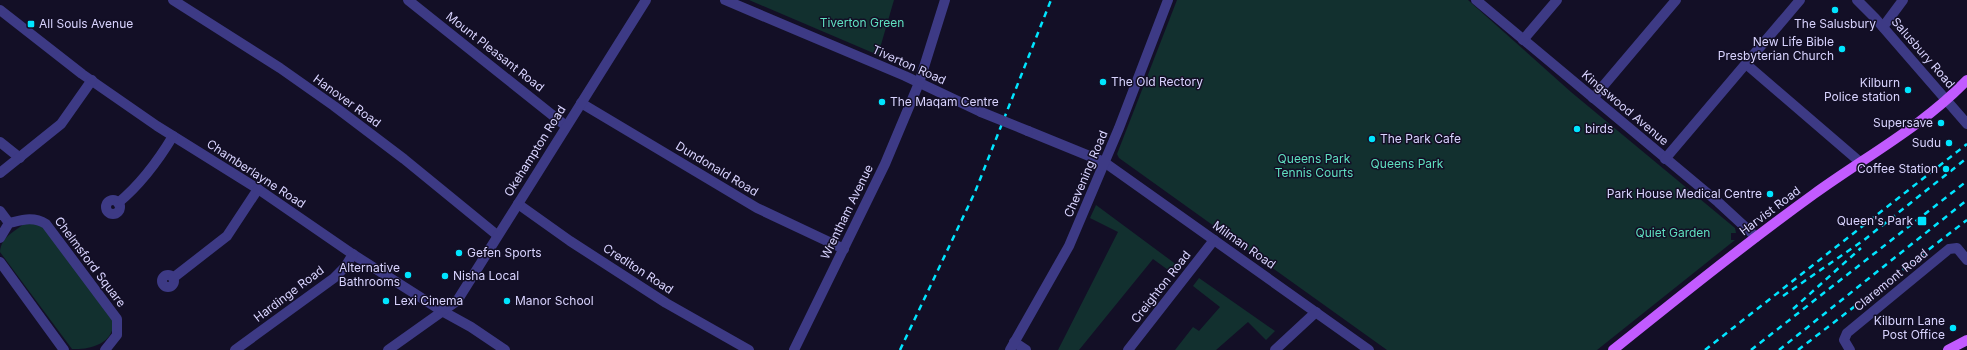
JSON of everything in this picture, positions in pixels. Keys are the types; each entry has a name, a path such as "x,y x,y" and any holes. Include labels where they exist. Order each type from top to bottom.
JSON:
{"main road":[{"name":"Harvist Road","path":"1613,350 1756,237 1915,124 1967,80"},
{"path":"1948,350 1967,340"}],"street":[{"name":"Hanover Road","path":"173,0 280,68 334,106 404,159 497,235"},
{"name":"Mount Pleasant Road","path":"408,0 566,126"},
{"name":"Okehampton Road","path":"388,350 457,300 646,0"},
{"name":"Tiverton Road","path":"725,0 919,83 981,112 1104,162"},
{"name":"Wrentham Avenue","path":"794,350 885,164 919,83 945,0"},
{"name":"Chevening Road","path":"1012,346 1069,246 1120,128 1168,0"},
{"name":"Kingswood Avenue","path":"1476,0 1718,202 1756,237"},
{"path":"1523,40 1557,0"},
{"path":"1593,98 1676,0"},
{"path":"1665,159 1800,0"},
{"name":"Salusbury Road","path":"1857,0 1883,27 1967,124"},
{"path":"1883,27 1903,0"},
{"name":"Chamberlayne Road","path":"0,10 92,80 173,136 258,189 352,254 442,312 471,327 505,350"},
{"path":"1746,64 1860,162"},
{"path":"0,173 61,124 92,80"},
{"name":"Dundonald Road","path":"581,103 757,208 844,249"},
{"path":"118,202 136,188 157,162 173,136"},
{"path":"0,142 20,158"},
{"name":"Milman Road","path":"1104,162 1369,350"},
{"path":"173,278 226,236 258,189"},
{"name":"Crediton Road","path":"518,204 570,241 666,303 749,350"},
{"path":"0,211 9,223 0,238"},
{"name":"Chelmsford Square","path":"9,223 32,218 38,219 46,224 117,319 117,335 105,350"},
{"name":"Creighton Road","path":"1128,350 1214,240"},
{"name":"Claremont Road","path":"1850,350 1844,340 1847,333 1950,249 1957,248 1967,260"},
{"name":"Hardinge Road","path":"235,350 334,278 344,267 352,254"},
{"path":"0,262 64,350"},
{"path":"1275,350 1316,312"},
{"path":"1012,346 1026,350"}],"green space":[{"name":"Tiverton Green","path":"749,0 894,0 878,55"},
{"name":"Queens Park","path":"1177,0 1468,0 1571,92 1735,228 1736,233 1731,233 1731,240 1735,240 1597,350 1387,350 1119,158 1117,154"},
{"path":"1096,205 1181,268 1175,275 1153,259 1079,350 1058,350 1118,232 1090,218"},
{"path":"25,223 43,225 113,321 113,329 110,335 100,344 86,348 72,349 0,252 5,239"},
{"path":"1199,278 1275,331 1266,340 1248,322 1216,350 1175,350 1193,327 1199,331 1220,307 1193,286"}],"railway":[{"path":"900,350 975,192 1051,0"},
{"path":"1705,350 1967,144"},
{"path":"1783,296 1864,240 1967,158"},
{"path":"1751,350 1967,181"},
{"path":"1779,350 1967,200"},
{"path":"1798,350 1967,220"},
{"path":"1793,309 1861,248"}],"place":[{"name":"The Salusbury","path":"1835,10"},
{"name":"All Souls Avenue","path":"31,24"},
{"name":"New Life Bible Presbyterian Church","path":"1842,49"},
{"name":"The Old Rectory","path":"1103,82"},
{"name":"Kilburn Police station","path":"1908,90"},
{"name":"The Maqam Centre","path":"882,102"},
{"name":"Supersave","path":"1941,123"},
{"name":"birds","path":"1577,129"},
{"name":"The Park Cafe","path":"1372,139"},
{"name":"Sudu","path":"1949,143"},
{"name":"Coffee Station","path":"1946,169"},
{"name":"Park House Medical Centre","path":"1770,194"},
{"name":"Queen's Park","path":"1922,221"},
{"name":"Gefen Sports","path":"459,253"},
{"name":"Alternative Bathrooms","path":"408,275"},
{"name":"Nisha Local","path":"445,276"},
{"name":"Lexi Cinema","path":"386,301"},
{"name":"Manor School","path":"507,301"},
{"name":"Kilburn Lane Post Office","path":"1953,328"}],"park label":[{"name":"Queens Park Tennis Courts","path":"1314,166"},
{"name":"Quiet Garden","path":"1673,233"}]}
